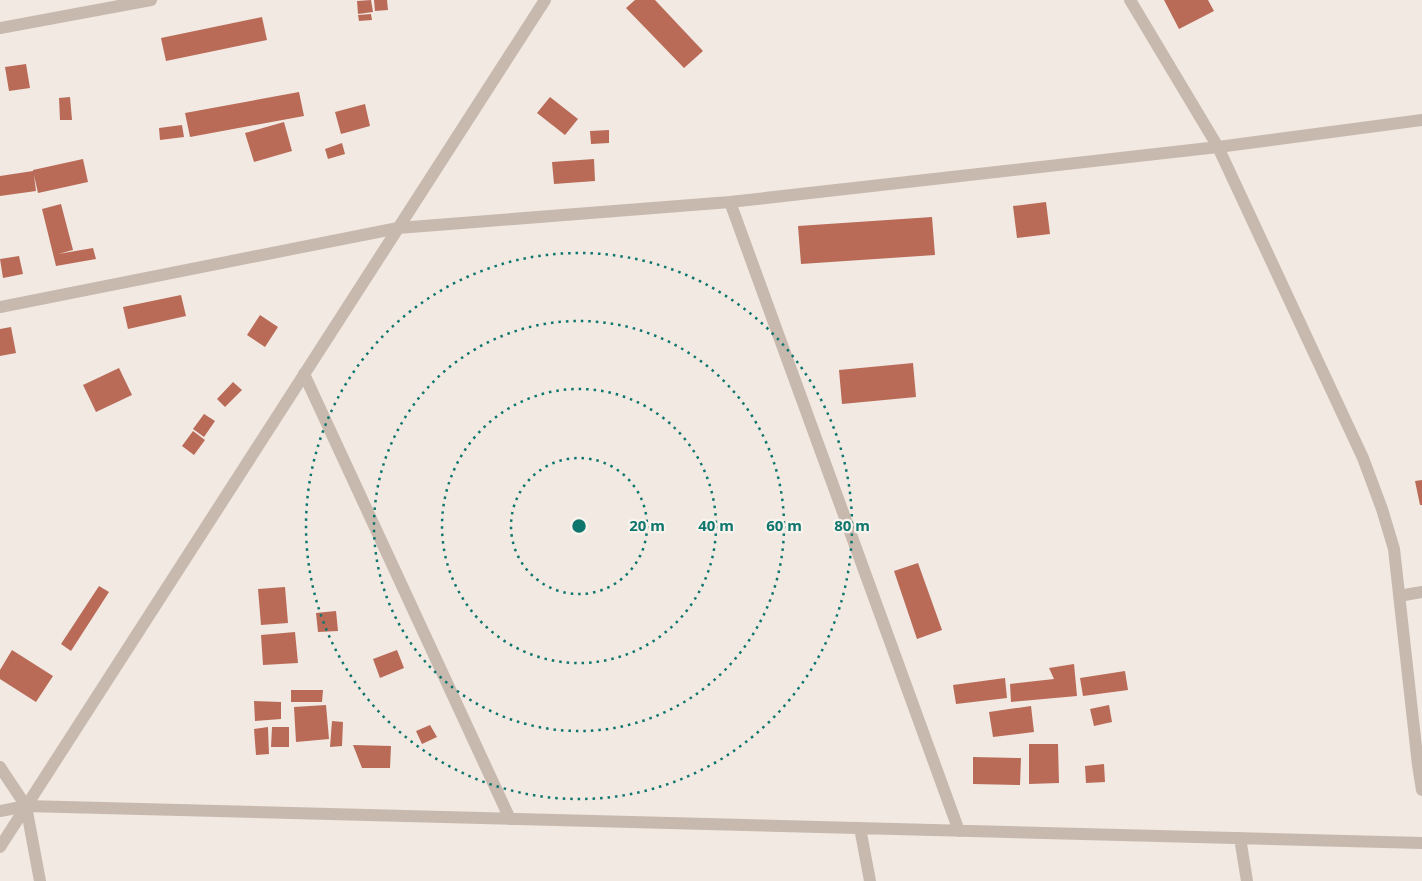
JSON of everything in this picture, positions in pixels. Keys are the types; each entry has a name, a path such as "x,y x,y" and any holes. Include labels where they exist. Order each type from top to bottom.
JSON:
{"street":[{"path":"0,28 151,0"},
{"path":"0,847 545,0"},
{"path":"1130,0 1218,146 1363,458 1382,509 1394,549 1422,790"},
{"path":"0,307 398,228 730,202 1218,146 1422,120"},
{"path":"730,202 959,831"},
{"path":"304,374 510,819"},
{"path":"1399,596 1422,592"},
{"path":"0,768 26,806 40,881"},
{"path":"0,810 26,806 1422,844"},
{"path":"860,828 870,881"},
{"path":"1240,838 1247,881"}],"building":[{"path":"371,0 373,12 358,14 357,1"},
{"path":"374,0 387,0 388,10 375,11"},
{"path":"635,0 655,0 703,51 684,68 626,8"},
{"path":"1164,0 1208,0 1214,11 1179,29"},
{"path":"371,14 372,20 359,21 358,15"},
{"path":"262,17 267,40 166,61 161,38"},
{"path":"26,64 30,88 9,91 5,67"},
{"path":"299,92 304,116 190,137 185,113"},
{"path":"70,97 72,120 60,120 59,98"},
{"path":"550,97 578,119 565,135 537,113"},
{"path":"365,104 370,126 341,134 335,112"},
{"path":"284,122 292,151 254,162 245,133"},
{"path":"182,125 184,137 160,140 159,128"},
{"path":"609,130 609,143 591,144 590,131"},
{"path":"342,143 345,154 328,159 325,149"},
{"path":"83,159 88,182 38,193 34,175 36,191 0,196 0,176 33,171"},
{"path":"594,159 595,181 554,184 552,162"},
{"path":"1046,202 1050,234 1017,238 1013,206"},
{"path":"61,204 73,250 58,254 93,248 96,259 56,266 42,209"},
{"path":"932,217 935,255 801,264 798,226"},
{"path":"19,256 23,274 3,278 0,259"},
{"path":"181,295 186,316 128,329 123,307"},
{"path":"260,315 278,327 265,347 247,335"},
{"path":"11,327 16,353 0,356 0,329"},
{"path":"913,363 916,397 842,404 839,370"},
{"path":"119,368 132,395 96,412 83,385"},
{"path":"233,382 242,390 225,407 217,399"},
{"path":"204,414 215,421 204,437 193,429"},
{"path":"193,431 205,440 194,455 182,446"},
{"path":"1422,480 1422,505 1420,505 1415,481"},
{"path":"918,563 942,630 917,639 894,571"},
{"path":"99,586 109,592 71,651 61,644"},
{"path":"285,587 288,623 261,625 258,589"},
{"path":"336,611 338,631 318,632 316,613"},
{"path":"295,632 298,663 263,665 261,635"},
{"path":"12,650 53,676 36,702 0,679 0,670"},
{"path":"397,650 404,668 380,678 373,659"},
{"path":"1074,664 1077,696 1011,702 1010,684 1054,679 1049,668"},
{"path":"1125,671 1128,690 1083,696 1080,678"},
{"path":"1005,678 1007,698 956,704 953,685"},
{"path":"291,690 323,690 322,702 291,702"},
{"path":"254,701 281,702 281,719 255,721"},
{"path":"326,705 329,739 296,742 294,707"},
{"path":"1109,705 1112,722 1094,726 1090,709"},
{"path":"1031,706 1034,732 993,737 989,712"},
{"path":"332,721 343,722 342,746 330,747"},
{"path":"430,725 437,737 422,744 416,731"},
{"path":"268,727 269,754 256,755 254,729"},
{"path":"272,727 289,727 289,747 271,747"},
{"path":"1029,744 1058,744 1059,783 1029,784"},
{"path":"353,745 391,746 390,768 362,768"},
{"path":"973,757 1021,758 1020,785 973,784"},
{"path":"1104,764 1105,782 1086,783 1085,766"}]}
